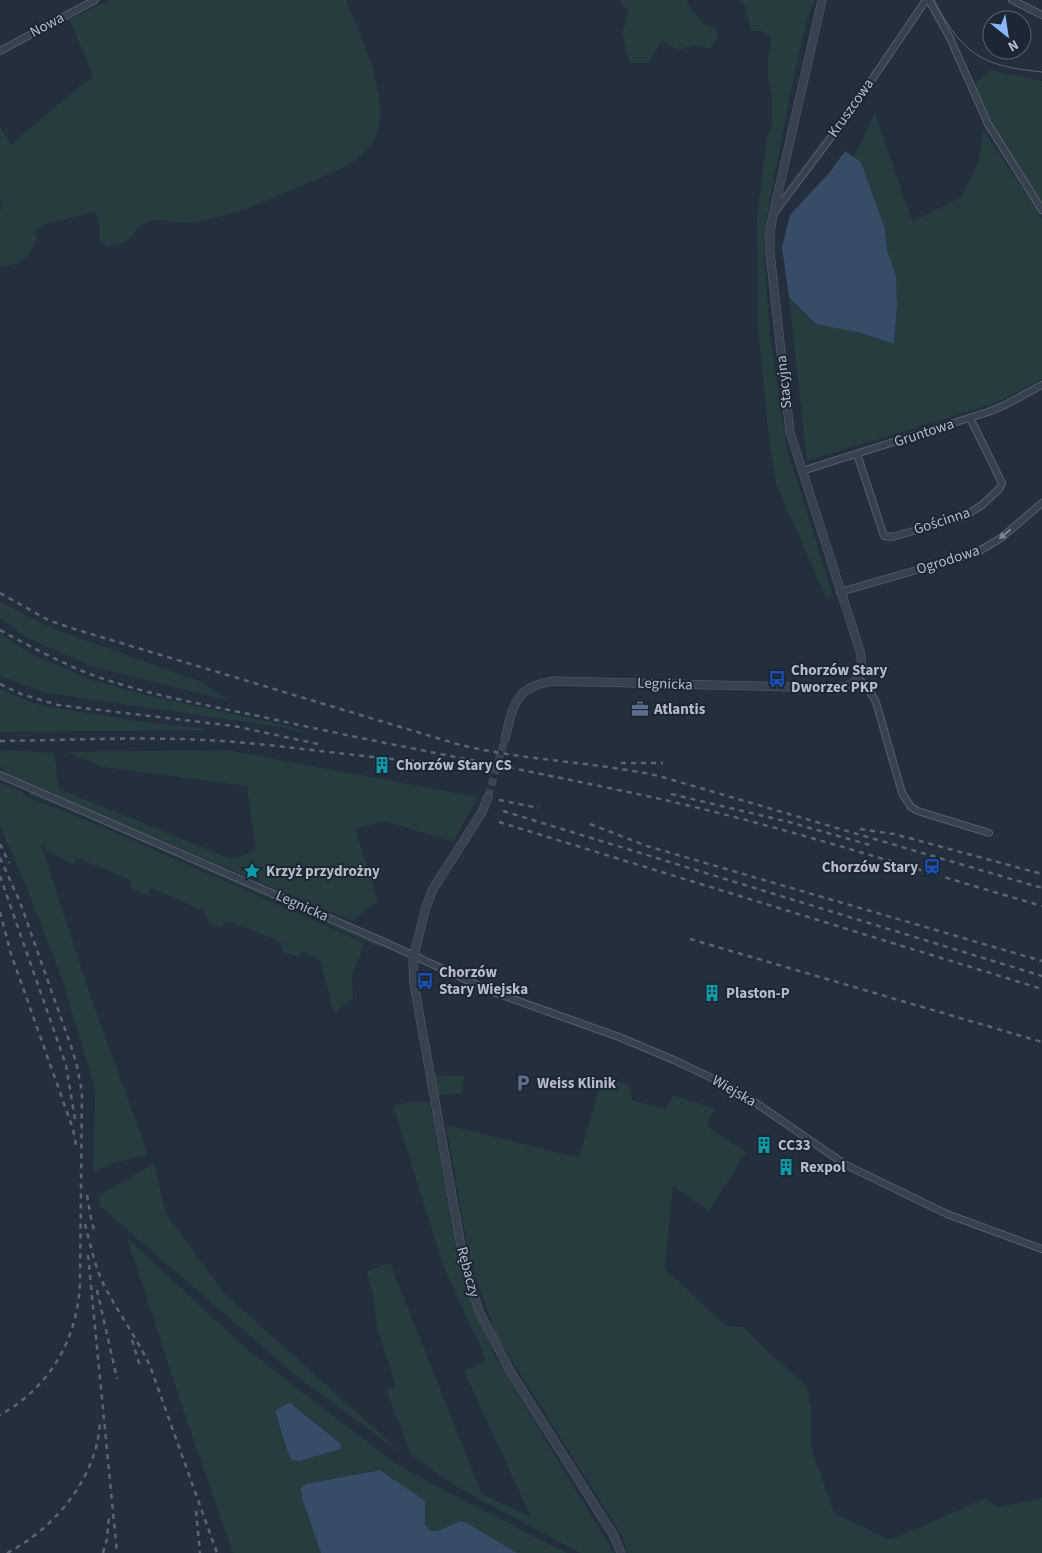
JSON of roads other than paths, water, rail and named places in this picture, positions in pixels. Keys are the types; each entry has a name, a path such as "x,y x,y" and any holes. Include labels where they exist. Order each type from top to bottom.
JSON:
{"street":[{"name":"Nowa","path":"0,51 95,0"},
{"name":"Stacyjna","path":"822,0 773,215 770,232 770,253 790,432 861,658 862,668 858,678"},
{"name":"Kruszcowa","path":"773,215 850,112 927,0 950,38 988,124 1042,210"},
{"path":"1012,0 1042,15"},
{"name":"Gruntowa","path":"802,470 970,418 1005,405 1042,385"},
{"name":"Gościnna","path":"857,454 884,536 892,537 963,517 982,505 1000,488 1002,483 970,418"},
{"name":"Ogrodowa","path":"840,592 976,553 1001,538 1042,502"},
{"path":"858,678 868,687 876,702 902,793 911,807 918,811 989,833"},
{"name":"Legnicka","path":"506,739 517,700 528,688 539,683 554,681 834,688 849,686 858,678"},
{"name":"Legnicka","path":"0,775 414,956"},
{"path":"414,956 424,916 434,889 482,812 488,797"},
{"name":"Wiejska","path":"414,956 492,992 566,1018 674,1060 720,1082 753,1101 846,1165 947,1214 1042,1249"},
{"name":"Rębaczy","path":"414,956 414,984 461,1248 470,1287 479,1311 510,1371 614,1536 621,1553"}],"water":[{"path":"845,151 861,162 885,229 887,250 896,276 897,306 894,344 861,333 816,324 789,297 782,247 790,215 830,172"},
{"path":"288,1403 341,1444 340,1449 299,1461 292,1460 275,1411"},
{"path":"380,1470 425,1501 425,1524 430,1531 465,1522 517,1553 321,1553 302,1498 301,1488 306,1484"}],"tunnel":[{"path":"488,797 505,739"}],"tram line":[{"path":"934,0 954,33 964,45 976,54 988,61 1003,66 1042,72"}],"railway":[{"path":"0,593 48,620 71,628 457,744 507,754 608,767 659,776 1042,888"},
{"path":"0,630 82,671 129,687 316,729 676,803 834,844 1042,906"},
{"path":"0,684 21,694 58,705 234,726 318,744"},
{"path":"0,741 112,739 223,741 398,760 456,764"},
{"path":"621,763 663,763"},
{"path":"671,794 789,822 870,845"},
{"path":"499,800 539,808"},
{"path":"503,811 1042,976"},
{"path":"499,822 1042,989"},
{"path":"590,824 647,846 1042,961"},
{"path":"860,829 894,834 1042,874"},
{"path":"0,844 9,863"},
{"path":"0,858 20,902 72,1049 82,1092 80,1282 74,1323 67,1342 47,1376 18,1404 0,1415"},
{"path":"0,876 66,1065 75,1119"},
{"path":"0,912 11,954 73,1129 76,1145"},
{"path":"690,939 1042,1042"},
{"path":"87,1195 95,1234"},
{"path":"85,1224 94,1260 102,1281 150,1366 217,1553"},
{"path":"88,1255 117,1553"},
{"path":"97,1290 117,1379"},
{"path":"132,1340 140,1366"},
{"path":"7,1553 41,1530 70,1499 91,1463 97,1443 100,1422"},
{"path":"196,1511 200,1553"},
{"path":"103,1553 107,1539 109,1516"}],"place":[{"name":"Chorzów Stary Dworzec PKP","path":"777,679"},
{"name":"Atlantis","path":"640,709"},
{"name":"Chorzów Stary CS","path":"382,765"},
{"name":"Chorzów Stary","path":"932,867"},
{"name":"Krzyż przydrożny","path":"252,871"},
{"name":"Chorzów Stary Wiejska","path":"425,981"},
{"name":"Plaston-P","path":"712,993"},
{"name":"Weiss Klinik","path":"523,1083"},
{"name":"CC33","path":"764,1145"},
{"name":"Rexpol","path":"786,1167"}]}
